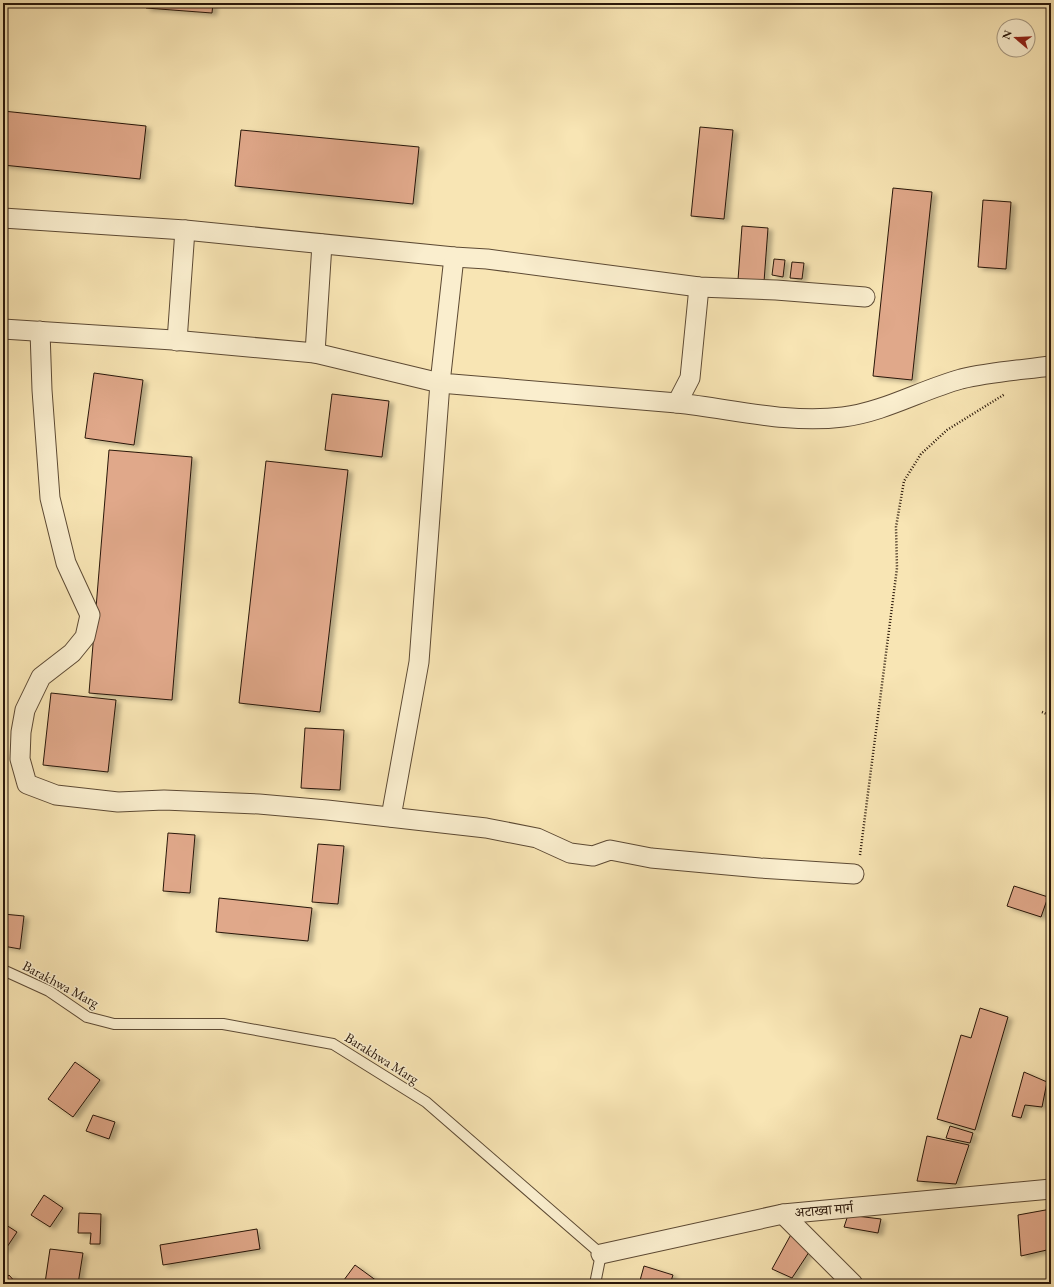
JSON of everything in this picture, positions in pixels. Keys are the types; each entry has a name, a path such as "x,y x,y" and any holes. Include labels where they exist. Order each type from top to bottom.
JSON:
{"street":[{"path":"3,218 185,230 454,258 487,259 699,287 776,290 865,297"},
{"path":"177,341 185,230"},
{"path":"315,353 322,244"},
{"path":"391,817 419,662 440,383 454,258"},
{"path":"677,403 690,378 699,287"},
{"path":"3,329 177,341 315,353 440,383 677,403 794,419 842,417 866,413 961,379 1051,366"},
{"path":"40,331 42,390 50,498 66,563 90,615 85,637 72,653 42,677 25,710 21,732 20,759 27,784 56,795 118,802 164,800 259,804 486,828 537,838 570,853 593,856 610,850 651,858 760,868 854,874"},
{"name":"अटाख्वा मार्ग","path":"601,1254 783,1214 1051,1189"},
{"path":"783,1214 853,1284"}],"lane":[{"name":"Barakhwa Marg","path":"3,970 50,991 87,1017 114,1024 223,1024 333,1044 426,1102 601,1254"},
{"path":"596,1284 601,1254"}],"path":[{"path":"854,874 859,864 897,568 896,526 904,480 921,454 947,430 1011,390"},
{"path":"1042,712 1051,716"}],"building":[{"path":"146,3 213,3 212,13 146,8"},
{"path":"3,111 146,126 140,179 3,165"},
{"path":"700,127 733,130 724,219 691,216"},
{"path":"241,130 419,147 413,204 235,186"},
{"path":"893,188 932,192 912,380 873,376"},
{"path":"983,200 1011,202 1006,269 978,267"},
{"path":"742,226 768,228 764,282 738,280"},
{"path":"774,259 785,260 783,277 772,275"},
{"path":"792,262 804,263 802,279 790,278"},
{"path":"94,373 143,380 134,445 85,438"},
{"path":"332,394 389,401 382,457 325,450"},
{"path":"109,450 192,457 172,700 89,693"},
{"path":"266,461 348,470 320,712 239,703"},
{"path":"51,693 116,700 108,772 43,765"},
{"path":"305,728 344,730 340,790 301,788"},
{"path":"1051,814 1051,825 1047,823"},
{"path":"168,833 195,835 190,893 163,891"},
{"path":"318,844 344,846 338,904 312,902"},
{"path":"1014,886 1048,897 1041,917 1007,906"},
{"path":"219,898 312,908 308,941 216,932"},
{"path":"3,914 24,916 20,949 3,946"},
{"path":"980,1008 1008,1017 975,1130 937,1119 961,1035 971,1038"},
{"path":"75,1062 100,1080 73,1117 48,1099"},
{"path":"1024,1072 1047,1082 1042,1107 1025,1105 1021,1118 1012,1116"},
{"path":"93,1115 115,1122 109,1139 86,1131"},
{"path":"950,1126 973,1133 970,1143 946,1138"},
{"path":"927,1136 969,1145 956,1184 917,1181"},
{"path":"44,1195 63,1208 50,1227 31,1215"},
{"path":"1051,1209 1051,1249 1021,1256 1018,1215"},
{"path":"79,1213 101,1214 100,1244 90,1244 91,1233 78,1233"},
{"path":"848,1215 881,1219 878,1233 844,1227"},
{"path":"3,1223 17,1232 5,1250 3,1249"},
{"path":"257,1229 260,1249 163,1265 160,1245"},
{"path":"794,1229 813,1246 792,1278 772,1269"},
{"path":"50,1249 83,1253 78,1284 45,1283"},
{"path":"355,1265 381,1284 341,1284"},
{"path":"644,1266 673,1275 670,1284 639,1284"},
{"path":"9,1275 17,1284 3,1284 3,1280"}]}
